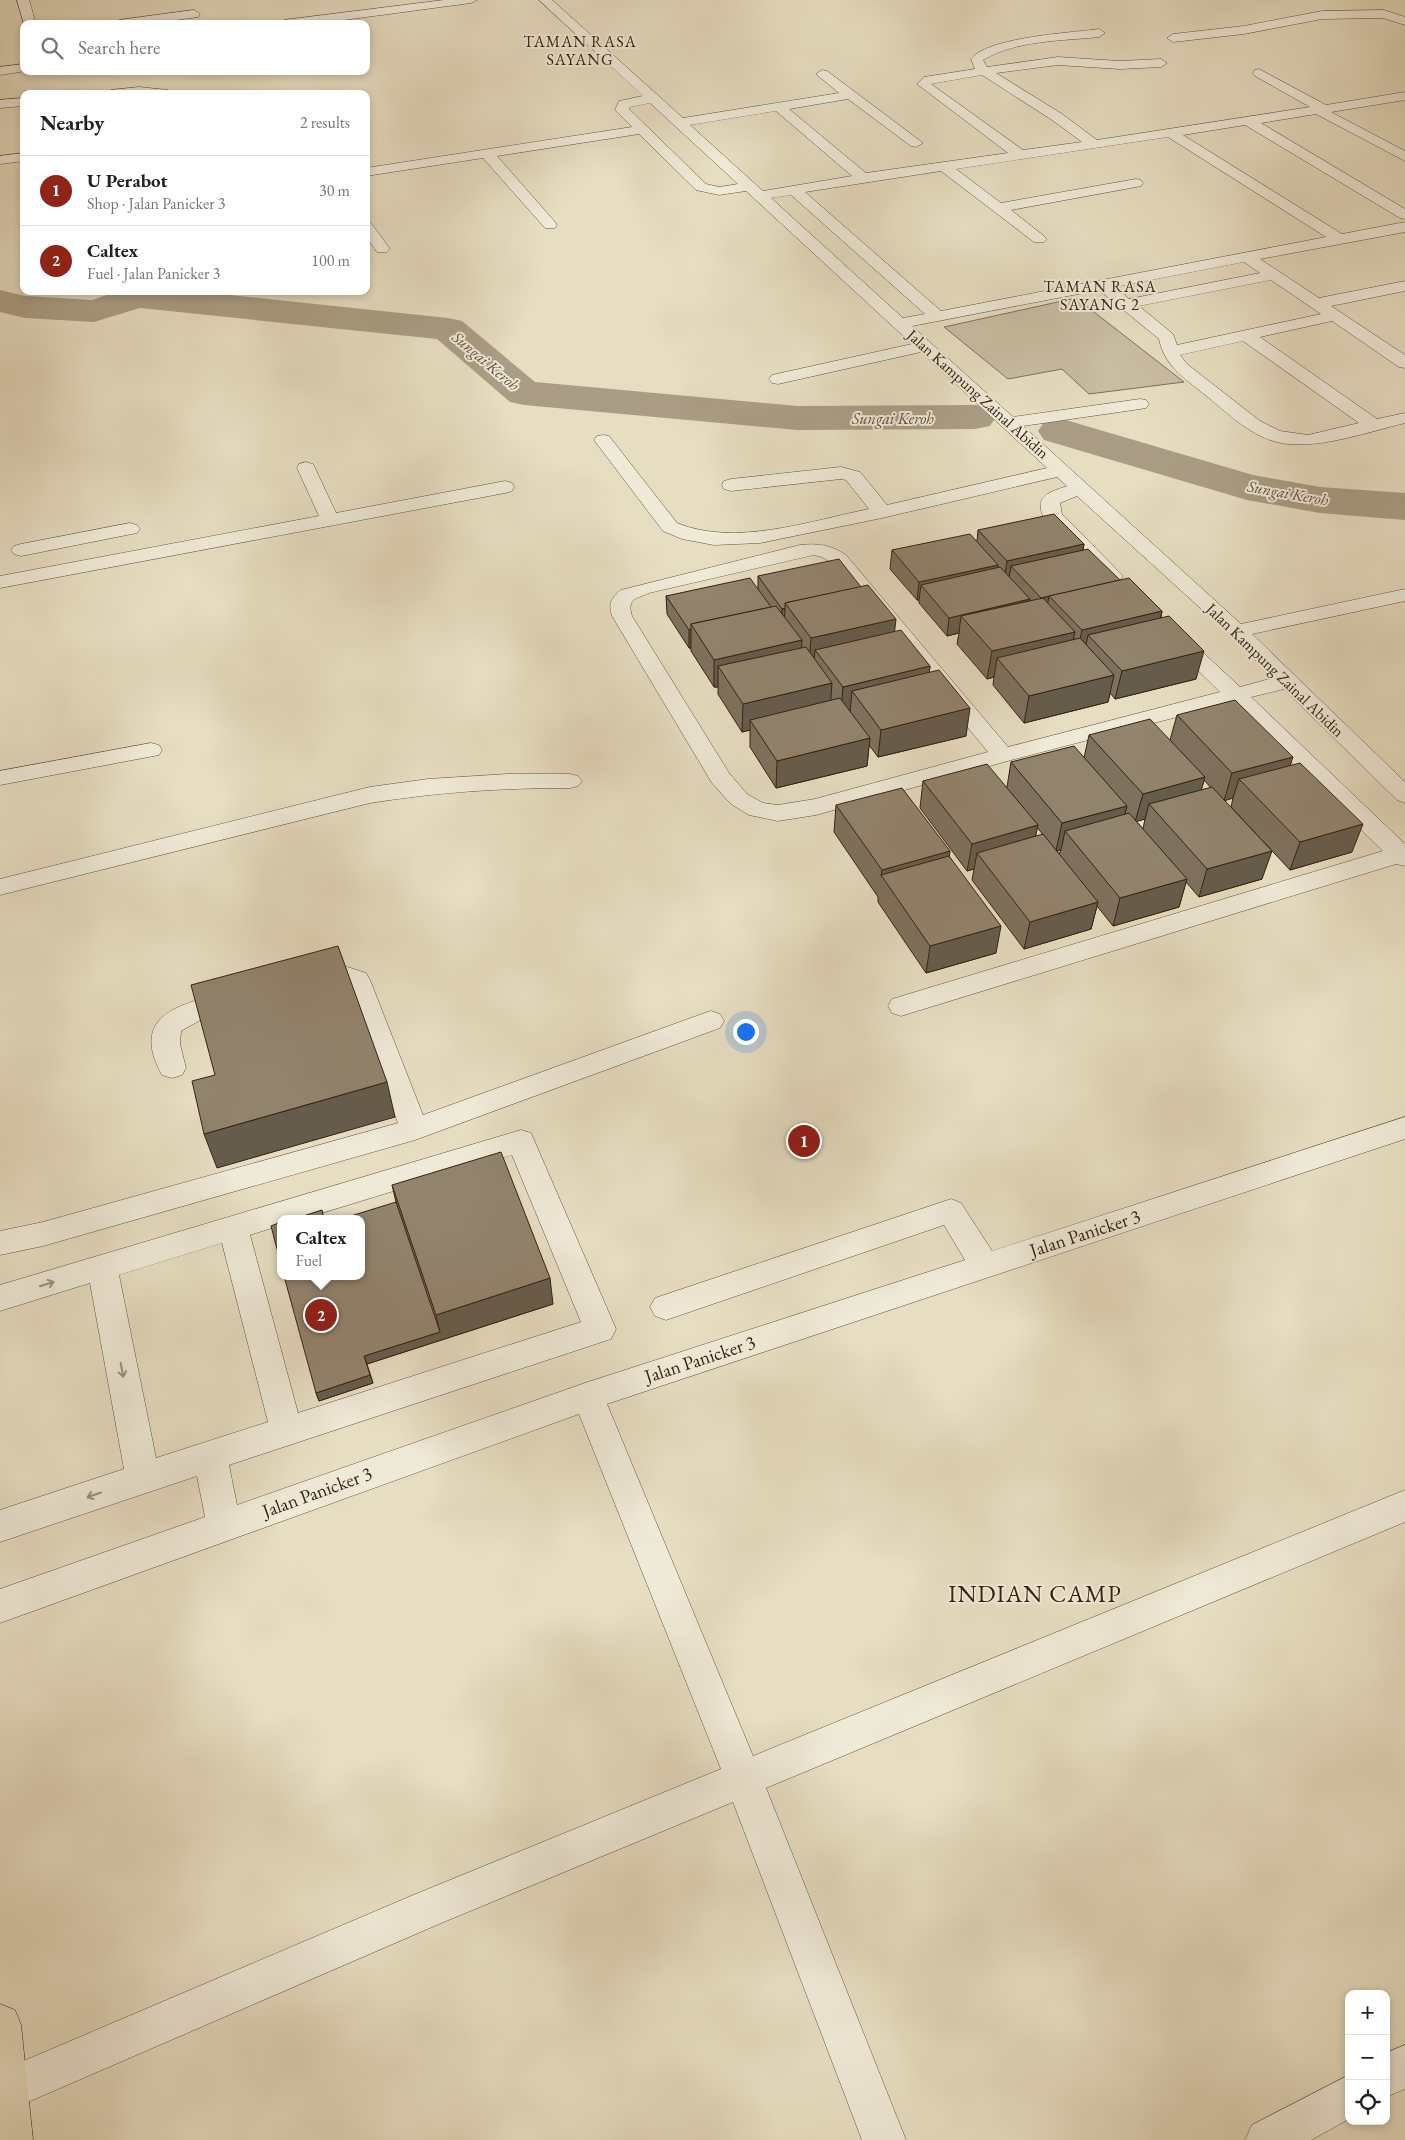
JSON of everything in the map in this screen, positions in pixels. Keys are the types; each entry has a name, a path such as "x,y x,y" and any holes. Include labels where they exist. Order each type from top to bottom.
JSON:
{"main road":[{"path":"0,2025 12,2140"}],"street":[{"path":"23,0 29,20"},
{"path":"315,20 471,0"},
{"name":"Jalan Kampung Zainal Abidin","path":"545,0 1237,631 1405,795"},
{"path":"1370,0 1384,14"},
{"path":"1340,2 1358,13"},
{"path":"149,20 194,14"},
{"path":"1173,38 1244,30 1322,14 1384,14 1405,21"},
{"path":"1095,145 1057,117 984,71 978,65 977,60 992,51 1029,42 1099,33"},
{"path":"1020,155 923,84 929,80 1049,61 1079,61 1131,66 1161,63"},
{"path":"0,71 20,68"},
{"path":"1258,73 1405,157"},
{"path":"822,74 916,144"},
{"path":"680,123 850,96"},
{"path":"653,98 631,102 621,107 641,130 701,187 707,190 755,191 794,190 862,178 1095,145 1405,96"},
{"path":"1388,99 1405,107"},
{"path":"0,104 20,102"},
{"path":"779,107 862,178"},
{"path":"1248,121 1405,215"},
{"path":"370,171 641,130"},
{"path":"1170,133 1341,240"},
{"path":"487,154 550,225"},
{"path":"0,160 20,158"},
{"path":"945,166 1039,239"},
{"path":"998,208 1136,183"},
{"path":"794,190 937,316"},
{"path":"901,323 1405,227"},
{"path":"370,232 382,249"},
{"path":"1248,258 1405,363"},
{"path":"1126,304 1273,275"},
{"path":"1102,286 1167,338 1170,352 1181,368 1254,424 1276,436 1308,440 1405,418"},
{"path":"1316,304 1405,286"},
{"path":"1170,352 1333,316"},
{"path":"1246,335 1374,425"},
{"path":"1382,348 1405,344"},
{"path":"778,379 925,346"},
{"path":"1009,423 1140,404"},
{"path":"603,440 670,527 689,536 714,539 760,537 882,512 1061,470"},
{"path":"306,468 330,520"},
{"path":"731,485 849,473 882,512"},
{"path":"0,582 505,486"},
{"path":"1080,488 1055,497 1050,502 1050,509 1061,525 1126,590"},
{"path":"21,550 130,529"},
{"path":"80,538 87,566"},
{"path":"1003,755 839,559 828,552 814,549 800,551 642,589 628,594 621,600 619,607 622,616 720,778 739,799 757,810 778,813 816,807 1003,755 1288,681"},
{"path":"1237,631 1405,595"},
{"path":"901,1006 1403,856 1160,622"},
{"path":"0,778 152,750"},
{"path":"0,887 370,796 428,786 508,781 570,782"},
{"path":"293,986 340,974 357,980 415,1129"},
{"path":"172,1068 166,1038 166,1031 171,1023 188,1014 255,996"},
{"path":"0,1244 43,1234 415,1129 711,1021"},
{"name":"Jalan Panicker 3","path":"0,1606 588,1396 1405,1128"},
{"path":"0,1298 521,1141 600,1329 286,1430 0,1526"},
{"path":"666,1307 951,1211 985,1266"},
{"path":"233,1228 286,1430"},
{"path":"102,1268 143,1478"},
{"path":"588,1396 743,1778 884,2140"},
{"path":"210,1456 224,1526"},
{"path":"6,2090 434,1906 1405,1506"},
{"path":"1390,2074 1405,2066"},
{"path":"1266,2140 1345,2098"}],"shaded area":[{"path":"1076,298 1184,382 1089,394 1062,369 1008,379 944,327"}],"building":[{"path":"1054,514 1084,544 1007,561 978,530"},
{"path":"970,534 998,565 919,582 892,550"},
{"path":"1088,549 1120,580 1041,598 1011,566"},
{"path":"839,559 861,587 785,603 785,608 782,609 758,576"},
{"path":"1000,567 1030,599 949,618 921,585"},
{"path":"750,578 771,607 691,624 691,629 689,630 666,596"},
{"path":"1129,578 1162,611 1082,630 1049,596"},
{"path":"868,585 896,619 811,638 785,603"},
{"path":"1043,598 1075,632 992,651 961,616"},
{"path":"776,606 802,640 714,660 691,624"},
{"path":"1169,616 1204,651 1122,671 1088,635"},
{"path":"901,630 930,666 843,687 815,650"},
{"path":"1080,638 1114,675 1029,696 997,658"},
{"path":"806,647 832,683 743,704 718,666"},
{"path":"939,670 970,708 881,730 852,691"},
{"path":"840,698 870,738 777,761 750,720"},
{"path":"1235,700 1293,757 1232,773 1177,715"},
{"path":"1150,719 1205,777 1143,794 1089,735"},
{"path":"1074,746 1127,806 1062,823 1011,762"},
{"path":"1300,763 1363,824 1300,842 1239,779"},
{"path":"987,764 1038,825 972,844 923,781"},
{"path":"1212,787 1272,851 1207,869 1149,804"},
{"path":"902,788 950,851 882,870 836,805"},
{"path":"1129,813 1187,879 1120,898 1065,831"},
{"path":"1043,834 1098,902 1030,922 977,853"},
{"path":"949,856 1001,926 930,946 881,875"},
{"path":"338,946 387,1082 204,1134 192,1081 215,1075 191,985"},
{"path":"501,1152 550,1278 436,1315 392,1185"},
{"path":"396,1202 440,1332 364,1356 370,1375 316,1393 285,1280 365,1280 365,1215 354,1215"},
{"path":"322,1210 323,1215 306,1215"},
{"path":"277,1224 277,1249 271,1226"}],"waterway":[{"name":"Sungai Keroh","path":"0,301 25,307 94,311 138,297 448,329 524,393 798,418 975,417"},
{"name":"Sungai Keroh","path":"1059,431 1247,487 1320,500 1405,507"}],"place":[{"name":"U Perabot","path":"804,1141"},
{"name":"Caltex","path":"321,1315"}],"district":[{"name":"TAMAN RASA SAYANG","path":"580,50"},
{"name":"TAMAN RASA SAYANG 2","path":"1100,295"},
{"name":"INDIAN CAMP","path":"1035,1593"}]}
